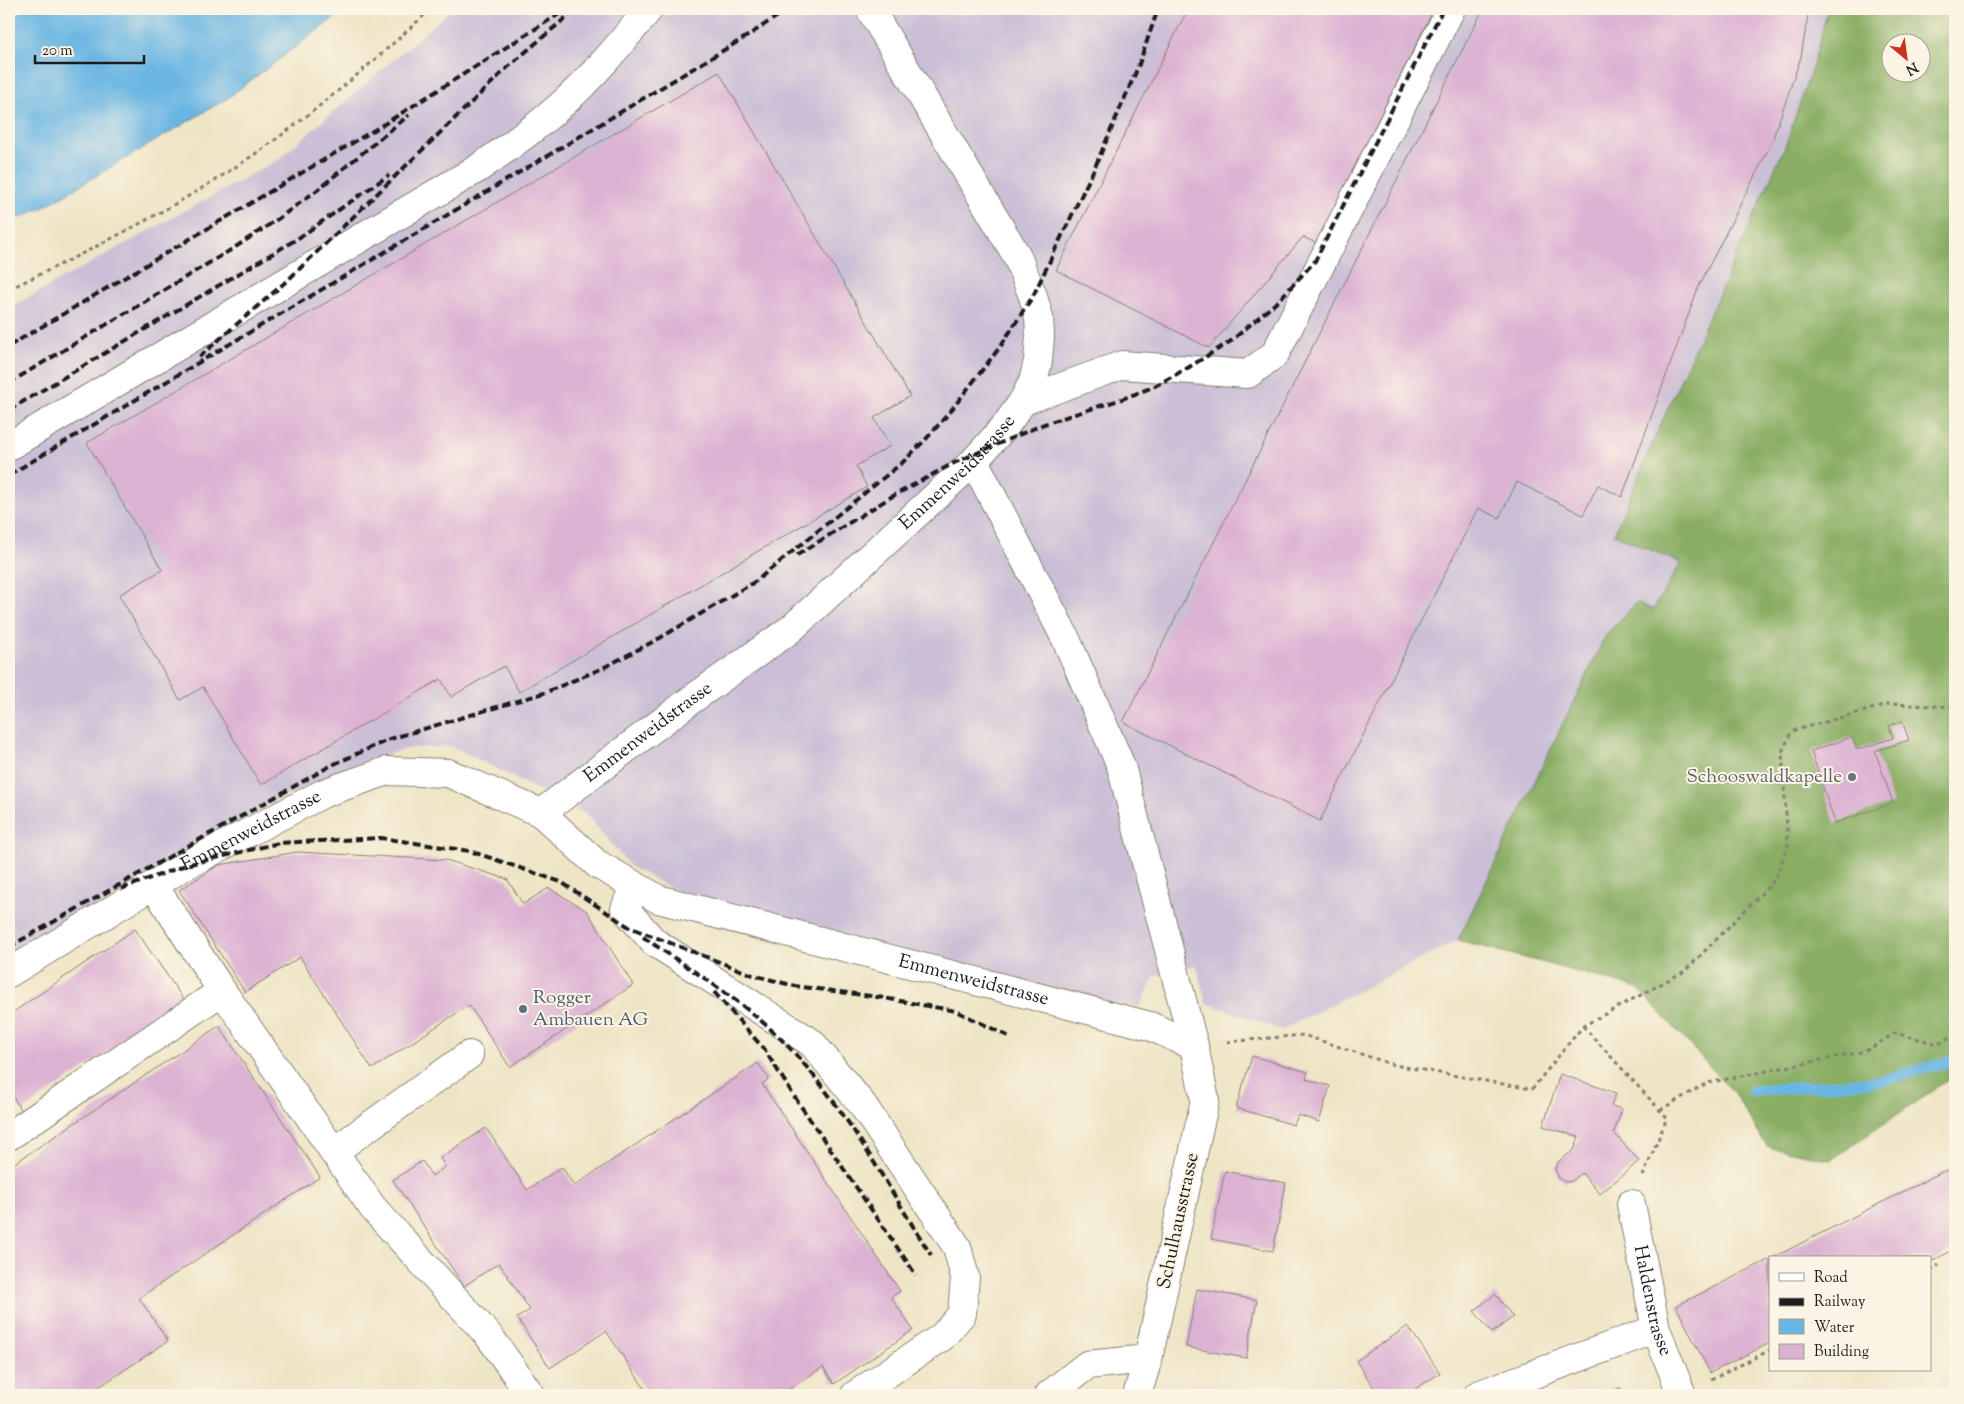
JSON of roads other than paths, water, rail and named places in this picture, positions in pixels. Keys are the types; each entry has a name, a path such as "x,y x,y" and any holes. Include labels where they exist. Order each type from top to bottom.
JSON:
{"street":[{"path":"9,446 477,169 521,139 560,107 599,67 649,9"},
{"name":"Emmenweidstrasse","path":"541,814 691,700 791,629 974,461 1006,425 1023,401 1033,382 1038,361 1039,318 1033,296 1017,256 870,9"},
{"path":"1023,401 1122,365 1248,374 1275,354 1451,9"},
{"name":"Schulhausstrasse","path":"974,461 1066,639 1121,766 1194,1046 1205,1100 1148,1359 1137,1395"},
{"name":"Emmenweidstrasse","path":"9,973 186,865 324,793 387,771 448,773 541,814 597,864 658,899 1150,1026 1194,1046"},
{"path":"634,885 625,910 654,942 812,1043 862,1104 957,1247 966,1277 962,1314 942,1338 855,1395"},
{"path":"154,886 222,991 373,1208 489,1336 531,1395"},
{"path":"9,1136 222,991"},
{"path":"333,1152 469,1055"},
{"name":"Haldenstrasse","path":"1631,1204 1656,1329 1682,1394"},
{"path":"1478,1395 1656,1329"},
{"path":"1049,1395 1086,1365 1148,1359"}],"water":[{"path":"25,9 346,9 226,99 42,208 9,222 9,20"}],"waterway":[{"path":"1753,1091 1879,1081 1955,1060"}],"railway":[{"path":"9,346 381,126 567,9"},
{"path":"199,357 289,279 509,66 576,9"},
{"path":"9,475 584,134 749,35 788,9"},
{"path":"9,947 332,765 390,739 544,693 603,668 660,638 756,581 903,462 949,413 1000,347 1033,296 1095,167 1138,67 1158,9"},
{"path":"797,555 891,497 954,463 1044,424 1153,387 1231,341 1278,301 1315,261 1443,9"},
{"path":"9,383 234,248 275,221 316,191 409,115"},
{"path":"9,410 297,239 389,175"},
{"path":"121,889 186,865 279,843 381,838 470,851 561,882 629,927 753,975 795,986 878,997 956,1011 1010,1037"},
{"path":"643,937 751,1012 783,1041 805,1065 863,1144 931,1255"},
{"path":"714,992 764,1049 916,1275"}],"place":[{"name":"Schooswaldkapelle","path":"1852,777"},
{"name":"Rogger Ambauen AG","path":"523,1009"}]}
